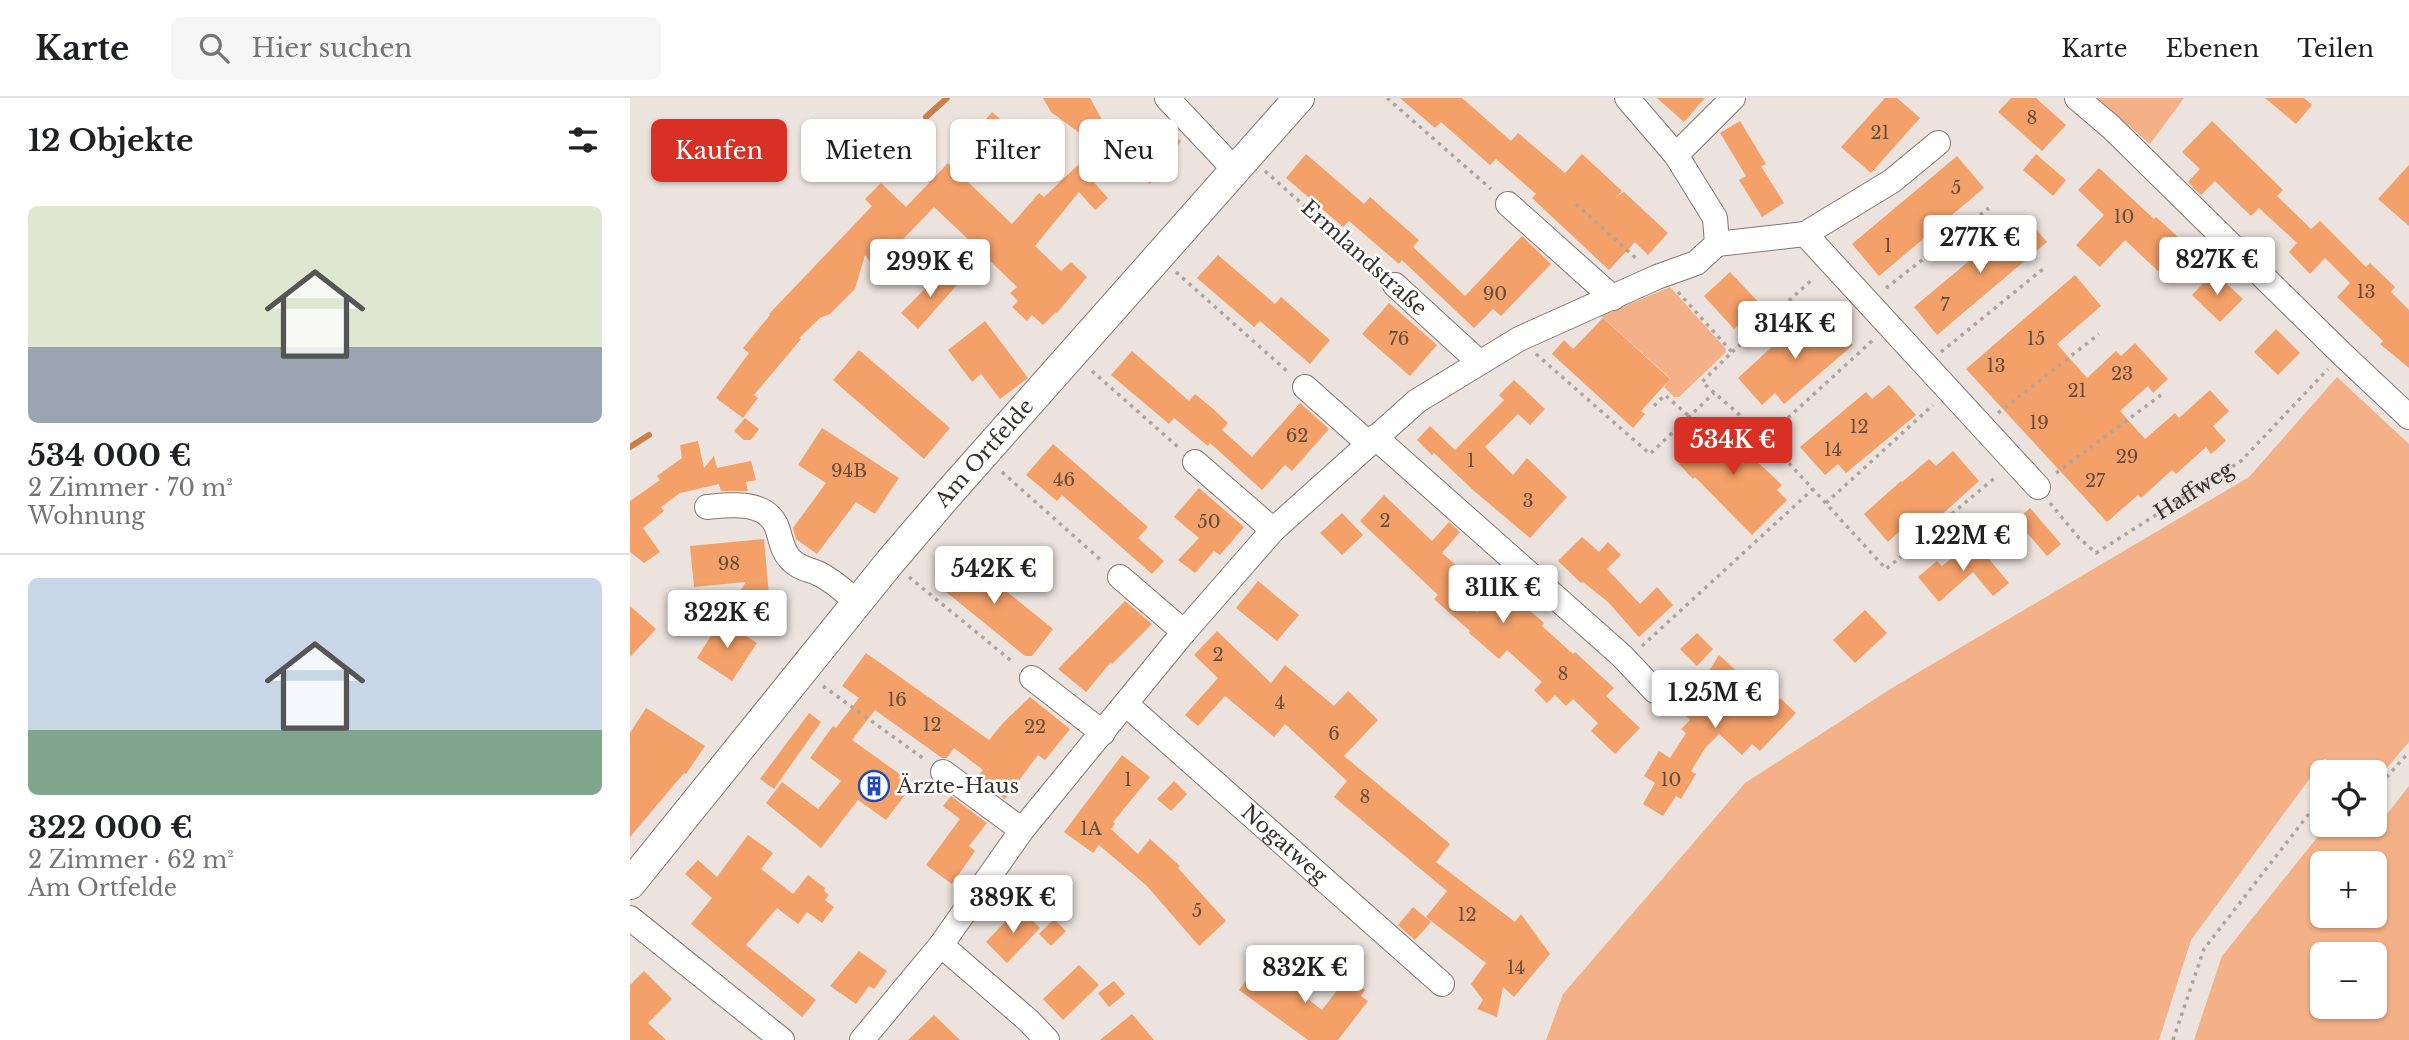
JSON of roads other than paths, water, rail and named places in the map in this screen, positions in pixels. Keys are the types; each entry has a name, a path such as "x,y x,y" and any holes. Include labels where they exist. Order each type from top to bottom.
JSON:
{"main road":[{"name":"Am Ortfelde","path":"630,884 890,562 982,454 1299,98"}],"street":[{"path":"1167,98 1241,163"},
{"path":"1628,98 1676,155 1715,218 1717,244"},
{"path":"1676,155 1733,98"},
{"path":"2077,98 2111,127 2409,417"},
{"path":"862,1040 941,945 1022,830 1127,705 1184,632 1273,530 1417,401 1519,339 1696,262 1717,244 1805,233 1892,181 1938,143"},
{"path":"1508,204 1613,298"},
{"path":"1805,233 2038,487"},
{"name":"Ermlandstraße","path":"1395,285 1479,362"},
{"path":"1305,387 1372,440 1626,661 1655,691"},
{"path":"1195,462 1273,530"},
{"path":"707,507 737,504 763,512 777,527 779,539 790,559 800,568 828,578 858,602"},
{"path":"1120,577 1184,632"},
{"path":"1032,678 1103,733"},
{"name":"Nogatweg","path":"1127,705 1442,984"},
{"path":"943,772 1022,830"},
{"path":"630,918 782,1040"},
{"path":"941,945 1029,1021 1047,1040"}],"waterway":[{"path":"926,117 947,98"},
{"path":"630,447 649,435"}],"place":[{"name":"Ärzte-Haus","path":"874,786"}]}
